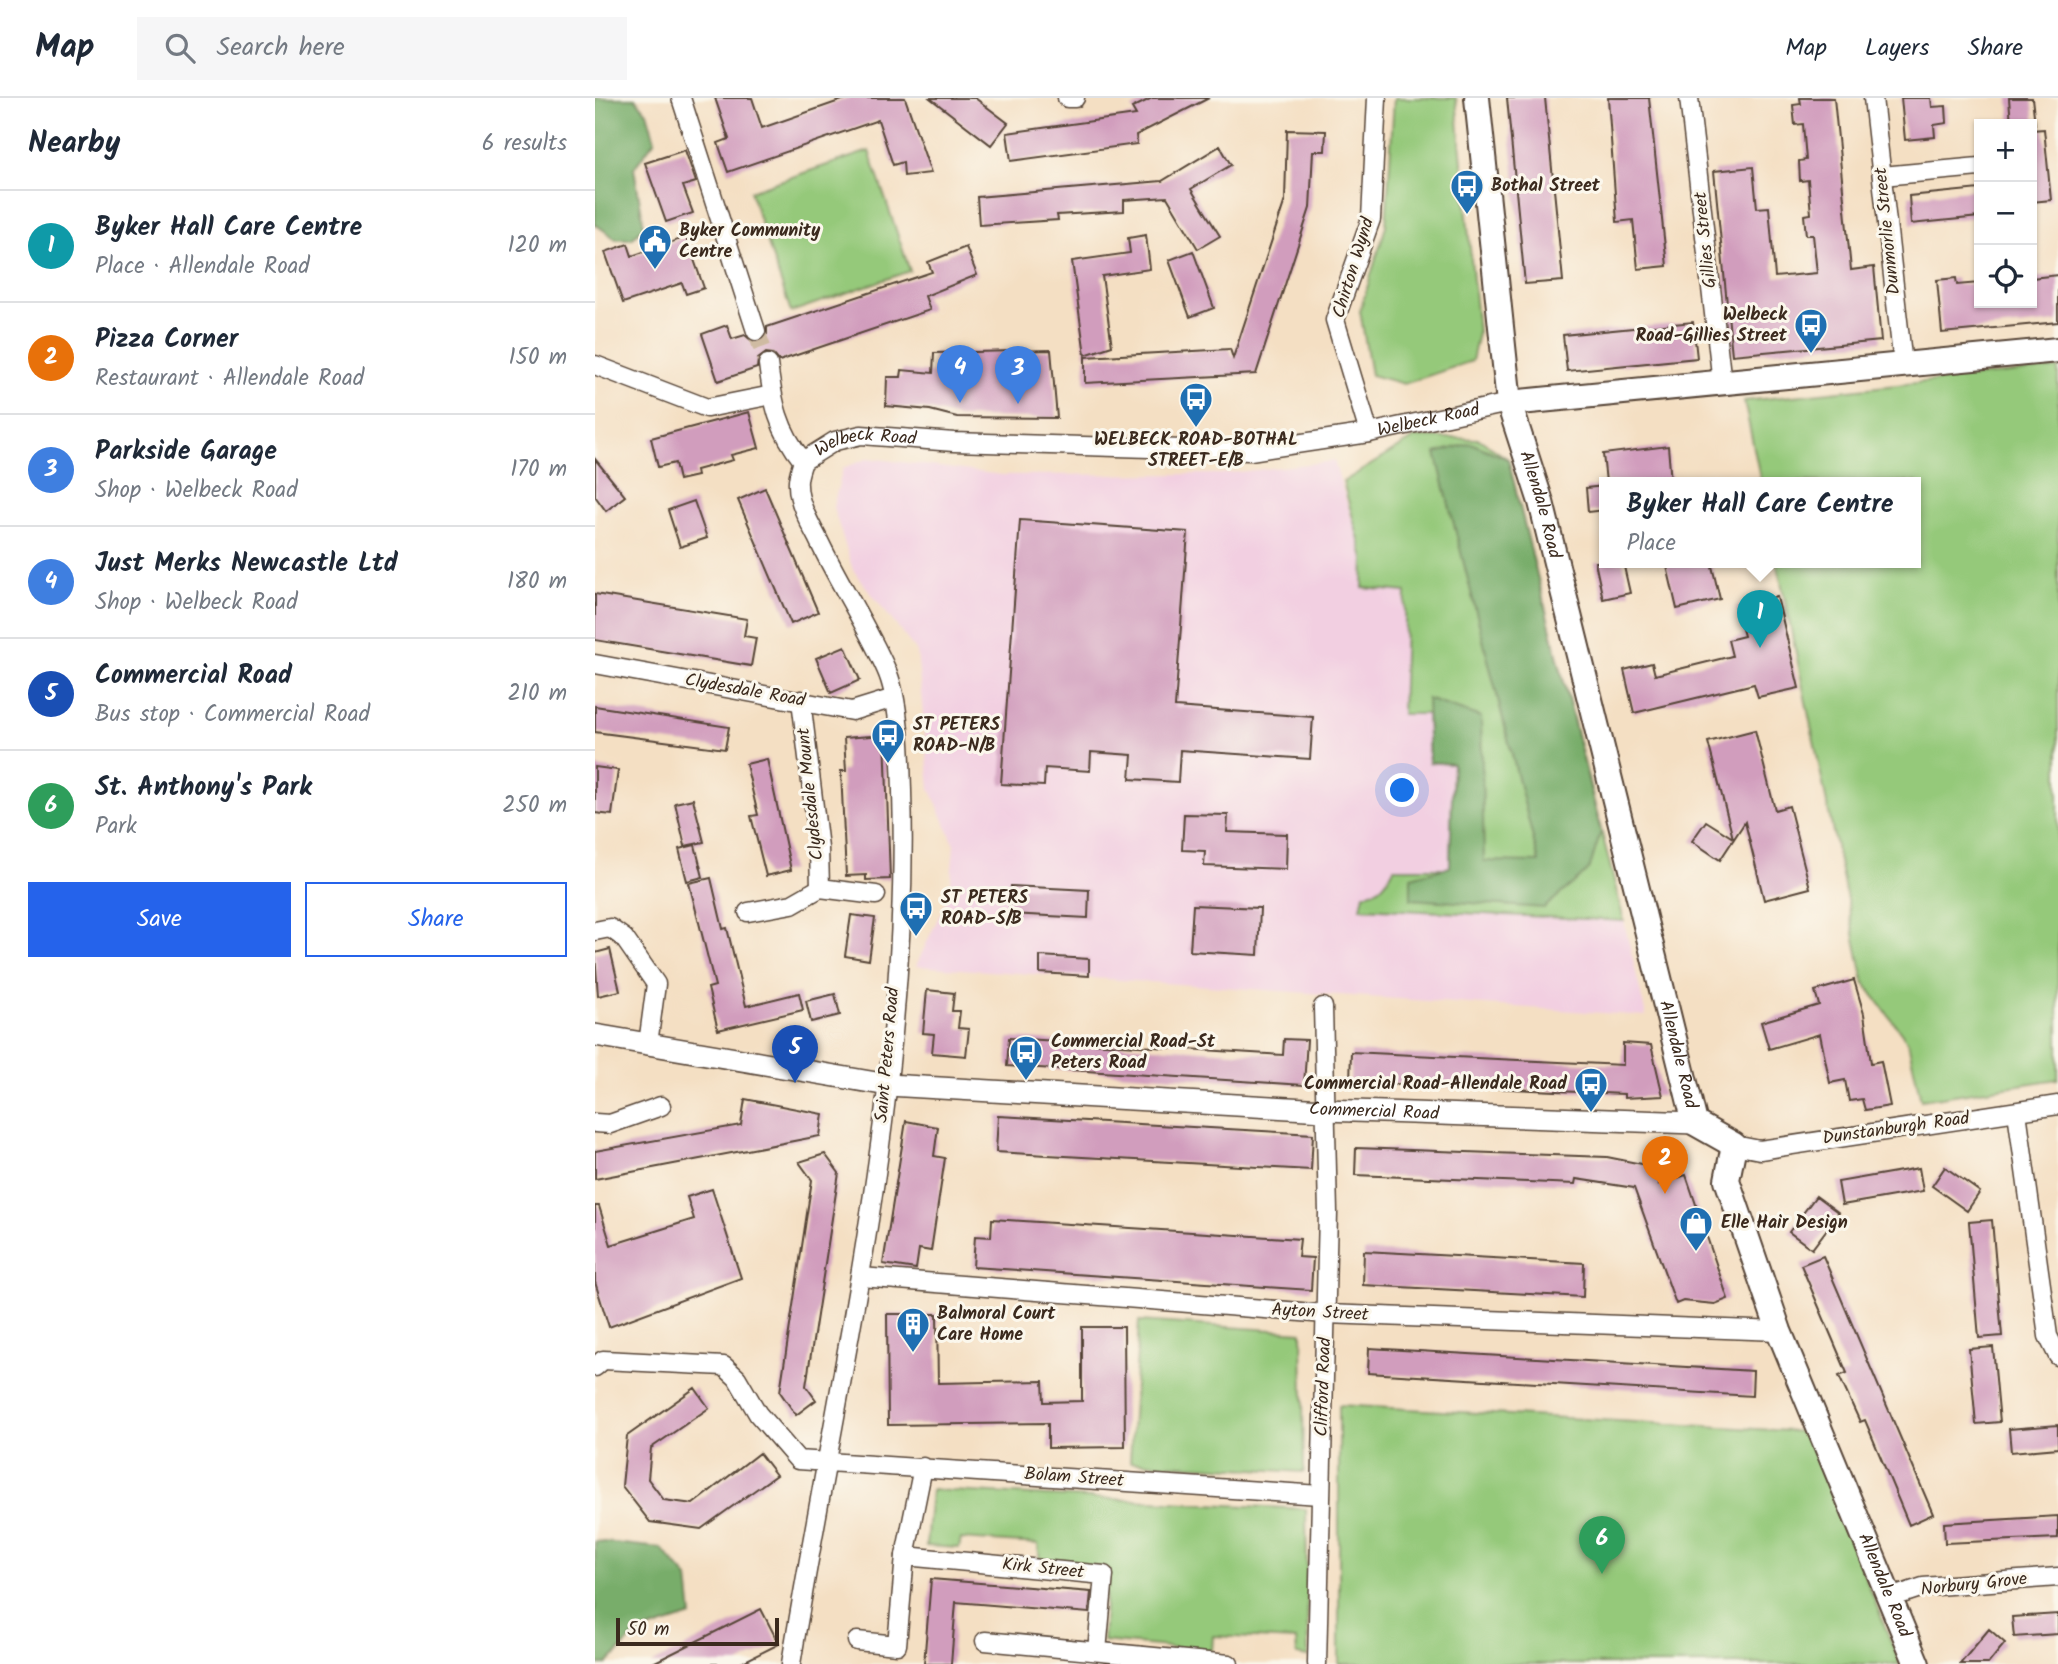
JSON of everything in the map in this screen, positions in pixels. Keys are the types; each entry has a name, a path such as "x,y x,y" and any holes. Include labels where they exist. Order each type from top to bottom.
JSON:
{"main road":[{"path":"1477,98 1509,403"},
{"name":"Welbeck Road","path":"1509,403 2058,350"},
{"name":"Allendale Road","path":"1509,403 1541,502 1695,1123 1734,1145 1727,1180 1779,1331 1917,1664"}],"street":[{"path":"681,98 756,331"},
{"path":"1067,98 1075,98"},
{"name":"Chirton Wynd","path":"1369,433 1335,320 1371,219 1377,98"},
{"name":"Gillies Street","path":"1689,98 1722,383"},
{"name":"Dunmorlie Street","path":"1873,98 1903,365"},
{"path":"1882,176 1974,167"},
{"path":"768,364 772,395 786,439 803,461"},
{"path":"595,365 707,408 772,395"},
{"name":"Welbeck Road","path":"803,461 835,440 861,435 954,442 1250,451 1369,433 1509,403"},
{"name":"Saint Peters Road","path":"791,1664 861,1277 888,1085 902,895 902,789 894,698 888,671 838,583 807,516 798,485 803,461"},
{"name":"Clydesdale Road","path":"595,664 852,711 894,698"},
{"name":"Clydesdale Mount","path":"801,700 819,848 820,888"},
{"path":"748,912 792,904 820,888 876,895"},
{"path":"595,932 610,928 624,938 656,984 648,1044"},
{"name":"Clifford Road","path":"1317,1664 1326,1314 1323,1007"},
{"name":"Commercial Road","path":"595,1035 888,1085 1325,1110 1695,1123"},
{"name":"Dunstanburgh Road","path":"1734,1145 1760,1150 2058,1105"},
{"path":"595,1123 610,1124 661,1106"},
{"path":"2017,1112 2048,1336 2058,1356"},
{"name":"Ayton Street","path":"861,1277 1326,1314 1779,1331"},
{"name":"Bolam Street","path":"595,1367 603,1360 724,1366 737,1378 758,1414 799,1460 1321,1495"},
{"path":"857,1641 897,1645 905,1556 923,1467"},
{"name":"Kirk Street","path":"905,1556 1104,1575 1097,1651"},
{"name":"Norbury Grove","path":"1890,1598 1923,1587 2058,1577"},
{"path":"985,1641 1229,1664"}],"shaded area":[{"path":"869,458 1002,475 1221,474 1334,461 1364,558 1363,588 1406,592 1402,713 1427,714 1453,764 1450,868 1394,868 1387,883 1377,891 1364,894 1549,917 1624,921 1646,1016 916,966 950,892 954,844 930,788 917,652 853,570 833,507 843,468"}],"green space":[{"path":"595,98 635,98 647,112 655,140 634,168 644,226 632,239 616,239 595,224"},
{"path":"1394,98 1456,98 1478,333 1472,361 1404,384 1371,375 1360,311 1386,226"},
{"path":"869,151 910,271 791,312 750,191"},
{"path":"2058,368 2058,1079 1921,1100 1908,1042 1864,982 1778,568 1921,568 1921,477 1760,477 1744,401"},
{"path":"1416,437 1479,439 1508,459 1624,921 1361,908 1364,894 1382,886 1394,868 1450,868 1453,764 1429,762 1427,714 1402,714 1406,592 1363,588 1364,558 1343,482"},
{"path":"1471,443 1508,459 1601,832 1589,870 1544,908 1411,899 1411,877 1450,867 1453,764 1429,762 1427,699 1481,717 1484,861 1539,862 1436,453"},
{"path":"1139,1321 1302,1332 1304,1472 1130,1462"},
{"path":"1339,1405 1807,1432 1900,1664 1339,1664"},
{"path":"931,1490 1306,1509 1308,1657 1297,1655 1296,1640 1213,1636 1212,1651 1103,1641 1107,1569 1040,1561 1038,1544 961,1539 959,1548 926,1546"},
{"path":"595,1541 661,1548 688,1578 692,1616 636,1634 607,1664 595,1664"}],"building":[{"path":"715,98 752,98 762,128 848,98 905,98 931,173 904,176 903,162 893,165 878,120 728,172 718,143 729,139"},
{"path":"930,98 975,98 1008,123 991,145"},
{"path":"1152,98 1209,98 1136,135 1137,144 1011,161 1007,133 1136,115 1132,108"},
{"path":"1507,98 1545,98 1563,281 1525,284"},
{"path":"1608,98 1649,98 1667,266 1638,269 1633,220 1617,222"},
{"path":"1800,98 1834,98 1851,270 1874,267 1881,341 1732,355 1714,171 1753,167 1757,208 1769,207 1775,277 1817,273 1813,235 1806,235 1804,215 1811,214 1808,180 1800,181 1799,161 1806,160 1803,124 1795,125 1793,105 1801,104"},
{"path":"1901,98 1931,98 1932,107 1946,106 1947,123 1934,125 1935,137 1905,140"},
{"path":"2009,98 2032,98 2034,119 2011,119"},
{"path":"2044,129 2051,200 2037,201 2037,182 2037,130"},
{"path":"1287,130 1326,131 1325,151 1313,151 1310,208 1256,374 1085,383 1085,357 1230,349 1233,358 1285,200"},
{"path":"1220,146 1231,165 1191,189 1220,236 1198,249 1167,197 1124,200 1124,211 1057,215 1058,220 979,225 977,197 1162,181"},
{"path":"685,150 696,182 683,186 693,213 666,222 645,163"},
{"path":"1974,190 1974,218 1911,224 1909,196"},
{"path":"1146,235 1150,269 1102,276 1112,346 1085,355 1072,261 1130,253 1128,238"},
{"name":"Byker Community Centre","path":"686,237 704,288 686,294 682,283 623,303 605,252 628,244 632,256"},
{"path":"966,247 977,275 925,296 930,310 779,361 773,354 766,353 758,359 757,368 718,381 702,334 727,325 732,339 745,335 753,342 760,342 767,334 767,327 932,272 928,262"},
{"path":"1193,251 1214,308 1190,317 1169,260"},
{"path":"2058,275 2058,322 1942,333 1937,280 1956,278 1957,285 1974,283 1974,308 2037,308 2037,277"},
{"path":"1693,322 1697,358 1567,371 1563,335"},
{"path":"1051,350 1057,418 957,417 930,410 886,406 887,377 901,377 902,370 933,373 934,353"},
{"path":"749,412 759,448 731,455 733,460 696,470 697,476 679,480 675,463 658,467 651,438"},
{"path":"1668,446 1671,477 1605,477 1603,454"},
{"path":"595,459 625,496 606,511 595,496"},
{"path":"1599,487 1599,511 1588,512 1586,488"},
{"path":"765,488 818,612 791,624 738,500"},
{"path":"694,501 707,538 680,547 668,510"},
{"path":"1020,520 1188,532 1175,707 1313,717 1310,759 1180,750 1178,782 1130,779 1132,755 1091,752 1090,771 1045,768 1044,786 1001,784"},
{"path":"1595,562 1599,562 1599,568 1624,568 1630,593 1603,599"},
{"path":"1667,568 1712,568 1720,599 1677,609"},
{"path":"595,594 747,619 744,636 756,638 751,666 595,640"},
{"path":"1777,597 1799,688 1758,697 1754,684 1634,713 1624,670 1652,663 1655,675 1732,656 1728,640 1744,636 1736,607"},
{"path":"845,646 860,680 831,693 816,658"},
{"path":"595,706 729,727 725,749 595,732"},
{"path":"1755,730 1775,810 1789,806 1810,888 1764,900 1745,822 1720,860 1692,841 1706,821 1733,838 1708,742"},
{"path":"885,735 890,879 866,880 866,875 846,876 841,771 846,771 844,738"},
{"path":"767,759 791,870 766,876 751,816 758,815 746,764"},
{"path":"595,767 618,770 612,815 595,813"},
{"path":"693,799 704,842 685,846 675,803"},
{"path":"1184,814 1228,815 1227,832 1287,834 1286,869 1204,866 1205,851 1182,850"},
{"path":"695,845 703,877 687,881 679,849"},
{"path":"711,878 723,929 727,928 746,1006 799,993 803,1010 718,1030 708,988 715,986 689,883"},
{"path":"1011,886 1089,890 1088,918 1009,914"},
{"path":"1193,905 1260,908 1258,955 1190,951"},
{"path":"851,915 875,918 869,960 845,956"},
{"path":"610,949 620,991 598,996 595,953"},
{"path":"1040,956 1089,959 1089,976 1040,973"},
{"path":"1854,980 1864,1014 1871,1063 1881,1061 1890,1106 1865,1110 1862,1099 1849,1101 1845,1080 1830,1083 1820,1034 1769,1049 1761,1022 1819,1005 1815,991"},
{"path":"927,990 954,993 952,1011 960,1011 958,1028 969,1029 966,1056 932,1053 934,1034 923,1033"},
{"path":"835,994 840,1015 811,1022 806,1001"},
{"path":"1009,1038 1283,1055 1284,1039 1307,1040 1304,1085 1007,1066"},
{"path":"1623,1043 1651,1045 1663,1096 1624,1098 1624,1094 1350,1082 1351,1052 1623,1065"},
{"path":"745,1099 823,1114 820,1136 595,1179 595,1151 741,1125"},
{"path":"998,1116 1313,1134 1311,1170 996,1152"},
{"path":"906,1121 938,1127 934,1156 945,1158 931,1251 919,1249 916,1269 883,1264"},
{"path":"1356,1148 1607,1157 1662,1168 1659,1184 1686,1175 1728,1299 1715,1304 1683,1301 1676,1304 1634,1188 1576,1179 1575,1184 1355,1175"},
{"path":"825,1154 839,1173 806,1386 816,1400 796,1415 780,1392 812,1180 799,1162"},
{"path":"1945,1167 1980,1192 1967,1211 1932,1186"},
{"path":"1919,1168 1923,1191 1842,1205 1838,1182"},
{"path":"712,1189 741,1278 609,1327 595,1282 595,1206 599,1206 611,1245 694,1219 687,1197"},
{"path":"1816,1196 1839,1213 1812,1249 1789,1232"},
{"path":"992,1219 1300,1239 1298,1257 1313,1258 1311,1290 973,1267 975,1236 991,1237"},
{"path":"1992,1220 2002,1336 1979,1338 1969,1222"},
{"path":"1364,1251 1584,1263 1583,1297 1363,1285"},
{"path":"1823,1256 1933,1514 1909,1525 1865,1420 1860,1422 1839,1376 1847,1373 1801,1265"},
{"name":"Balmoral Court Care Home","path":"887,1314 937,1314 938,1383 1043,1381 1044,1402 1082,1401 1082,1327 1124,1327 1125,1447 1048,1448 1048,1423 888,1425"},
{"path":"1993,1347 2000,1422 1976,1424 1969,1349"},
{"path":"1369,1348 1753,1371 1752,1396 1368,1373"},
{"path":"695,1388 709,1408 651,1448 648,1479 664,1500 693,1504 759,1453 776,1475 701,1529 650,1522 622,1486 627,1436"},
{"path":"2058,1425 2058,1448 2011,1452 2009,1429"},
{"path":"2058,1516 2058,1538 1945,1543 1944,1523"},
{"path":"931,1579 1091,1592 1089,1613 956,1602 951,1664 924,1664"},
{"path":"761,1609 779,1644 739,1664 651,1664"},
{"path":"2058,1614 2058,1634 2014,1637 2012,1617"},
{"path":"1989,1629 2005,1643 1988,1664 1960,1664"}],"tunnel":[{"path":"756,331 768,364"}],"place":[{"name":"Bothal Street","path":"1467,216"},
{"name":"Byker Community Centre","path":"655,271"},
{"name":"Welbeck Road-Gillies Street","path":"1811,355"},
{"name":"Just Merks Newcastle Ltd","path":"960,403"},
{"name":"Parkside Garage","path":"1018,404"},
{"name":"WELBECK ROAD-BOTHAL STREET-E/B","path":"1196,429"},
{"name":"Byker Hall Care Centre","path":"1760,648"},
{"name":"ST PETERS ROAD-N/B","path":"888,765"},
{"name":"ST PETERS ROAD-S/B","path":"916,938"},
{"name":"Commercial Road-St Peters Road","path":"1026,1082"},
{"name":"Commercial Road","path":"795,1083"},
{"name":"Commercial Road-Allendale Road","path":"1591,1114"},
{"name":"Pizza Corner","path":"1665,1194"},
{"name":"Elle Hair Design","path":"1696,1253"},
{"name":"Balmoral Court Care Home","path":"913,1354"},
{"name":"St. Anthony's Park","path":"1602,1574"}]}
